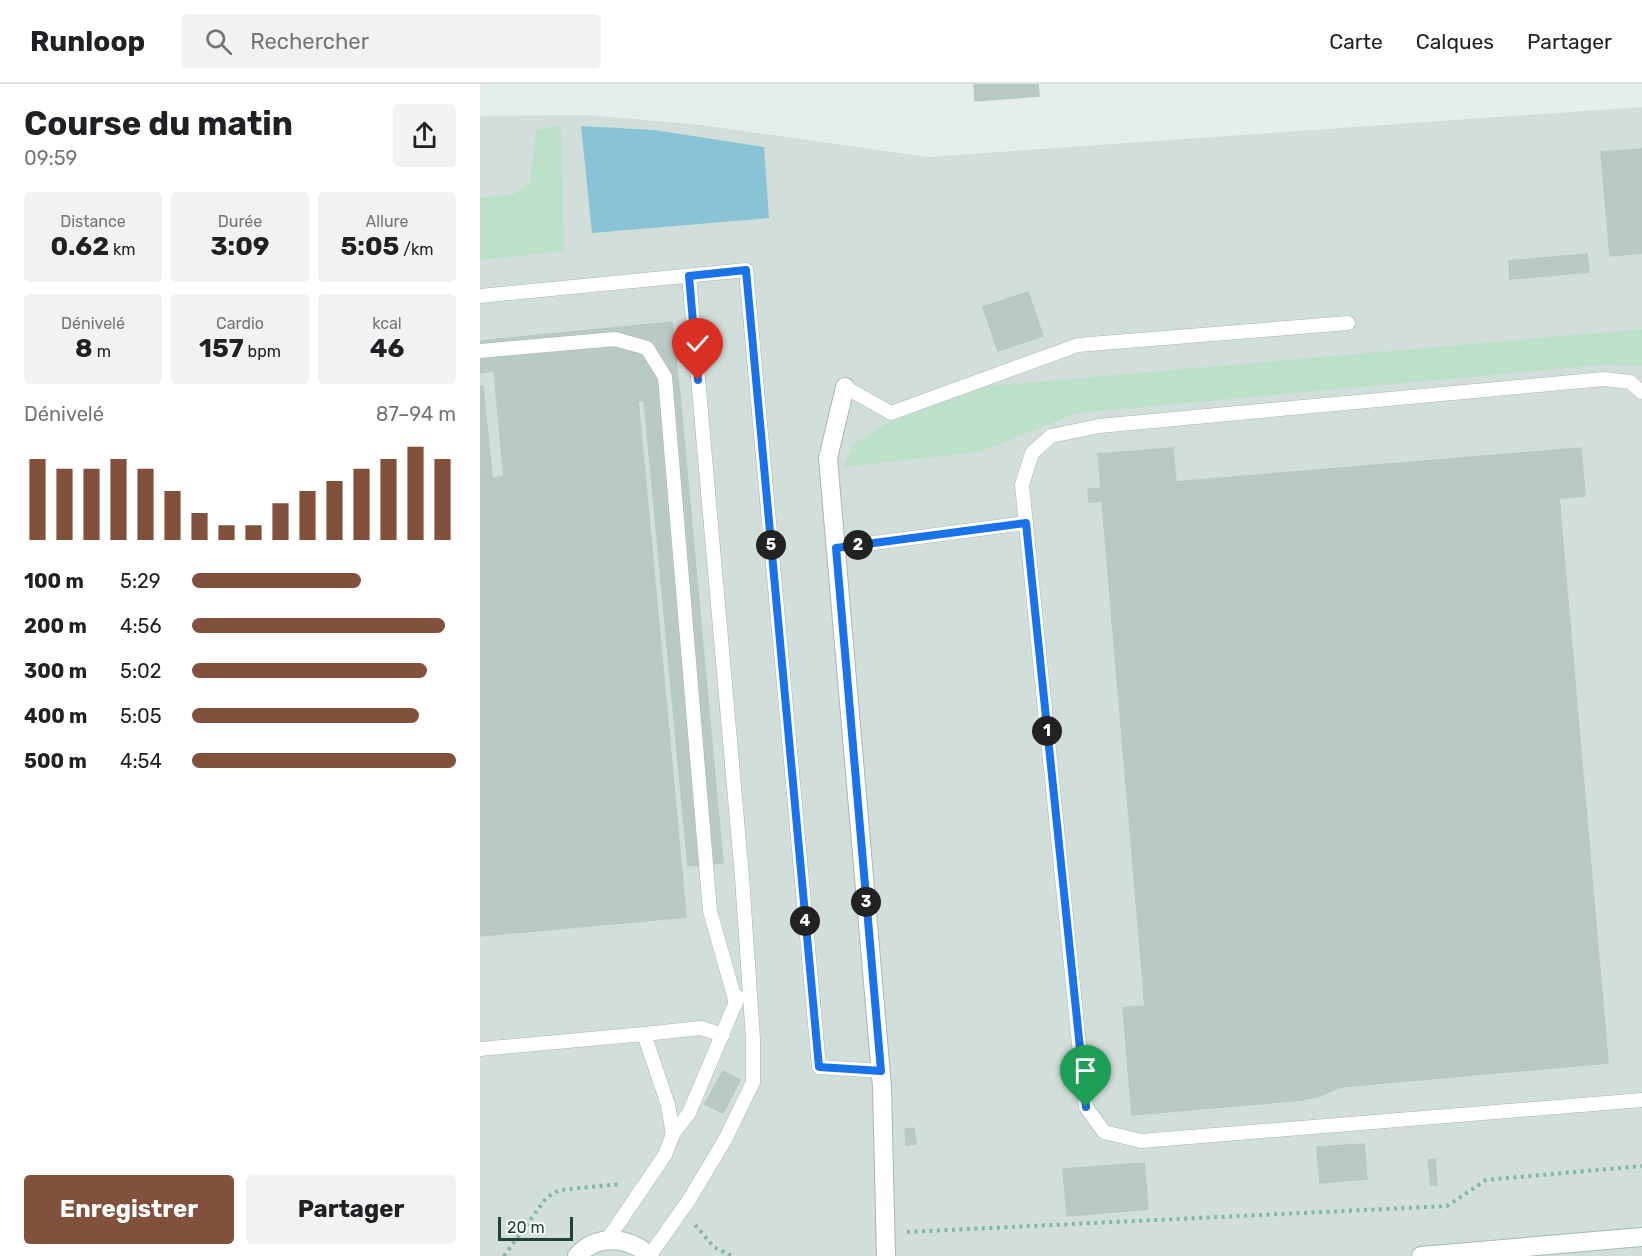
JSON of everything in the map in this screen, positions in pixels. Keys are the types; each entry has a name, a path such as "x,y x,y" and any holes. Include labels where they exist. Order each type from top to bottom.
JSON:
{"street":[{"path":"845,387 828,458 881,1071 886,1256"},
{"path":"1421,1256 1642,1237"},
{"path":"577,1256 592,1244 607,1240 630,1243 650,1256"}],"lane":[{"path":"480,296 746,270 819,1067 881,1071"},
{"path":"650,1256 716,1156 753,1082 753,1039 748,967 689,276"},
{"path":"845,387 891,413 1078,345 1348,323"},
{"path":"480,351 615,339 647,348 665,377 710,911 736,1003"},
{"path":"1642,392 1630,382 1604,379 1099,426 1051,436 1032,453 1022,485 1085,1100 1086,1107 1104,1132 1141,1142 1642,1100"},
{"path":"836,548 1026,523"},
{"path":"607,1240 665,1155 673,1134 689,1113 736,1003 748,967"},
{"path":"480,1049 701,1028 723,1035"},
{"path":"644,1034 668,1105 673,1134"}],"path":[{"path":"912,1232 1447,1206 1486,1180 1642,1166"},
{"path":"504,1256 547,1197 560,1190 625,1185"},
{"path":"698,1228 714,1247 732,1256"}],"shaded area":[{"path":"1642,107 1642,1256 480,1256 480,116 588,115 701,125 928,157"}],"green space":[{"path":"561,125 564,251 480,260 480,198 515,194 530,181 536,130"},
{"path":"1642,329 1642,366 1601,365 1077,413 979,452 843,467 854,444 887,423 989,386"}],"water":[{"path":"581,126 654,130 764,147 769,218 592,233"}],"building":[{"path":"974,84 1038,84 1039,96 975,101"},
{"path":"1642,149 1642,253 1610,256 1601,152"},
{"path":"1587,254 1589,272 1510,279 1509,261"},
{"path":"1028,292 1043,336 998,351 983,307"},
{"path":"672,322 680,397 638,401 644,463 504,477 494,371 480,373 480,341"},
{"path":"480,386 483,386 492,478 480,479"},
{"path":"680,397 723,863 688,866 644,400"},
{"path":"1173,448 1176,482 1581,448 1585,496 1559,498 1608,1063 1340,1087 1320,1096 1302,1100 1132,1115 1123,1008 1145,1006 1098,454"},
{"path":"644,463 686,917 480,936 480,479"},
{"path":"1101,488 1102,501 1089,502 1088,489"},
{"path":"723,1071 740,1080 723,1113 705,1104"},
{"path":"914,1128 916,1144 906,1145 905,1129"},
{"path":"1364,1144 1367,1179 1320,1183 1317,1147"},
{"path":"1435,1159 1437,1185 1431,1185 1428,1160"},
{"path":"1144,1163 1148,1209 1067,1216 1063,1169"}],"route":[{"path":"698,380 689,276 746,270 819,1067 881,1071 836,548 1026,523 1086,1107"}]}
